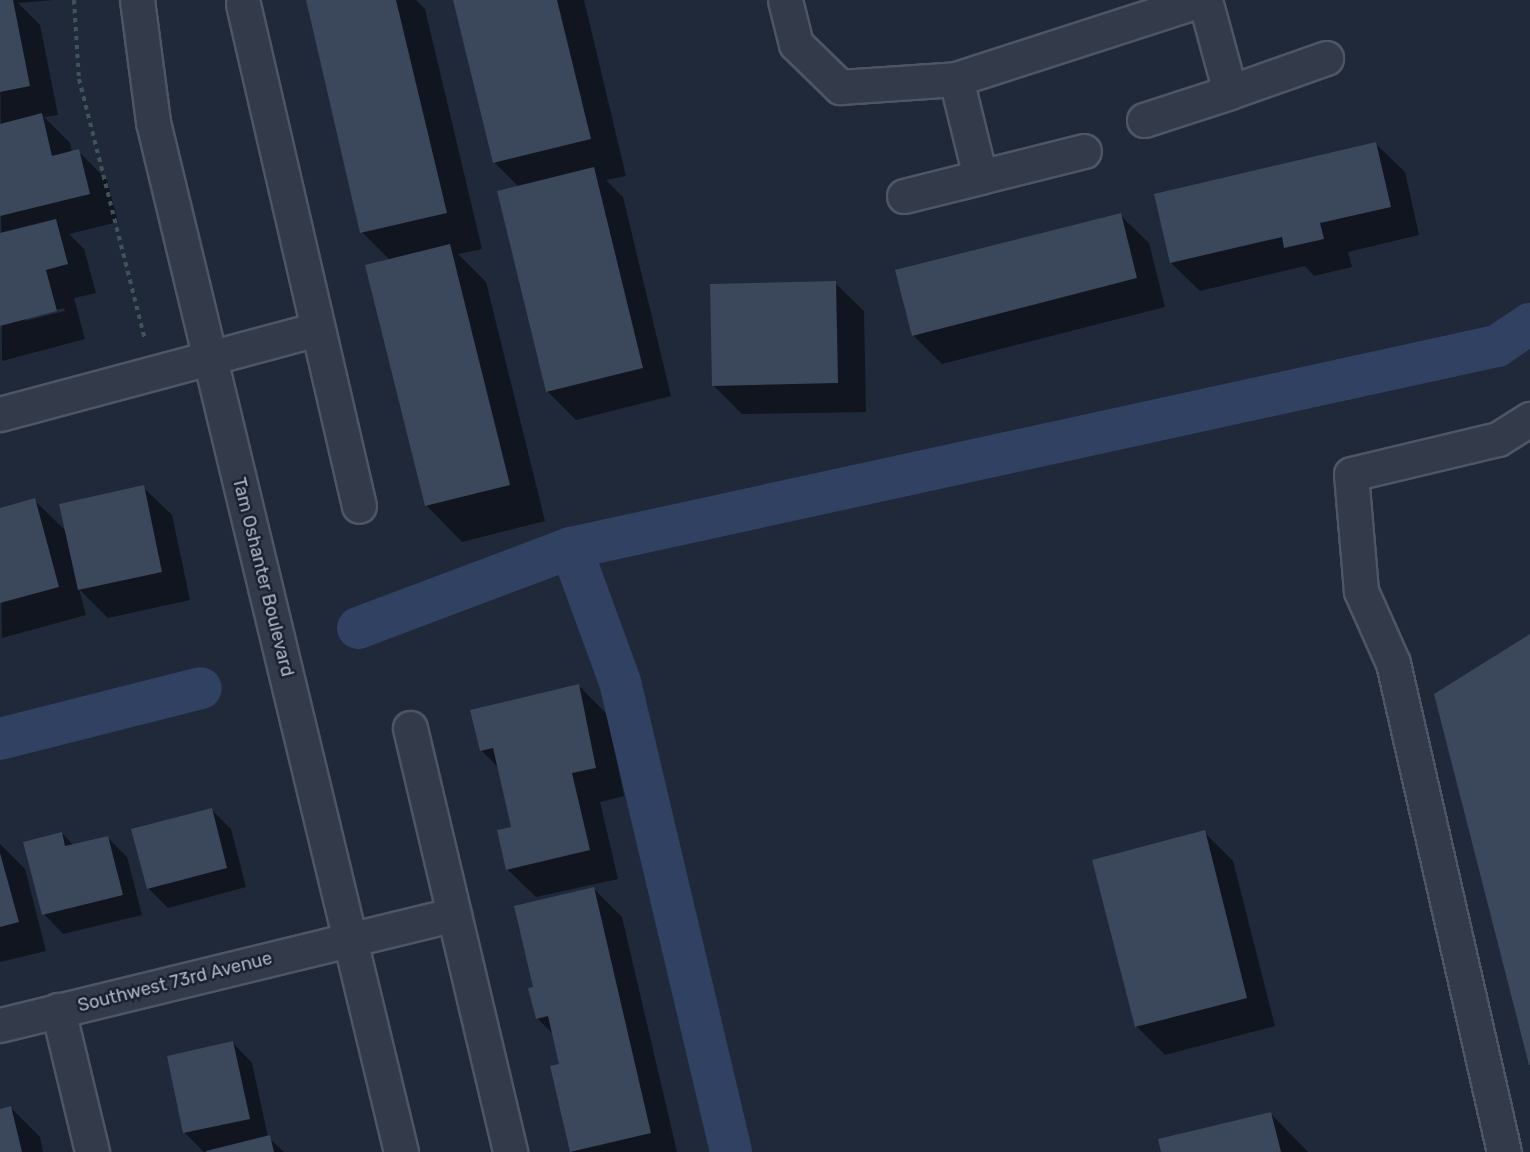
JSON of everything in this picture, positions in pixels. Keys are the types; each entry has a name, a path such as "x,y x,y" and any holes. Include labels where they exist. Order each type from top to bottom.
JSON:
{"street":[{"name":"Tam Oshanter Boulevard","path":"137,0 153,122 401,1152"},
{"path":"785,0 796,44 840,87 956,79 1203,0 1230,92"},
{"path":"243,4 359,506"},
{"path":"1144,120 1326,58"},
{"path":"956,79 980,177"},
{"path":"904,196 1084,151"},
{"path":"0,414 318,329"},
{"path":"1504,1152 1393,663 1361,591 1351,474 1498,439 1530,419"},
{"path":"410,728 510,1152"},
{"name":"Southwest 73rd Avenue","path":"0,1025 454,914"},
{"path":"58,1010 92,1152"}],"path":[{"path":"74,0 79,78 153,374"}],"building":[{"path":"0,0 13,0 30,86 0,92"},
{"path":"306,0 396,0 447,213 360,233"},
{"path":"453,0 557,0 591,139 493,163"},
{"path":"42,113 52,156 79,149 90,194 0,216 0,124"},
{"path":"1376,142 1391,207 1320,223 1324,239 1284,248 1282,237 1170,263 1154,194"},
{"path":"594,167 643,368 546,392 497,191"},
{"path":"1121,213 1137,278 912,336 895,270"},
{"path":"56,219 68,264 46,270 57,311 0,326 0,233"},
{"path":"450,244 510,485 425,506 365,265"},
{"path":"836,281 838,383 712,386 710,284"},
{"path":"144,485 162,572 78,590 59,504"},
{"path":"35,498 59,587 0,603 0,508"},
{"path":"1530,634 1530,1065 1529,1065 1434,694"},
{"path":"579,684 596,768 572,773 590,850 506,870 497,830 511,827 493,748 480,751 470,710"},
{"path":"212,808 227,868 147,889 131,829"},
{"path":"1205,830 1247,998 1135,1027 1092,860"},
{"path":"62,832 65,846 108,836 123,895 42,915 23,842"},
{"path":"0,853 19,922 0,927"},
{"path":"594,887 651,1133 570,1152 550,1066 559,1064 548,1016 536,1019 528,988 533,987 514,906"},
{"path":"233,1041 250,1119 183,1133 167,1056"},
{"path":"11,1106 22,1152 0,1152 0,1109"},
{"path":"1271,1112 1281,1152 1161,1152 1158,1139"},
{"path":"270,1135 274,1152 206,1152 206,1151"}],"waterway":[{"path":"571,548 1497,346 1530,324"},
{"path":"358,628 571,548 620,682 731,1152"},
{"path":"0,739 201,688"}]}
